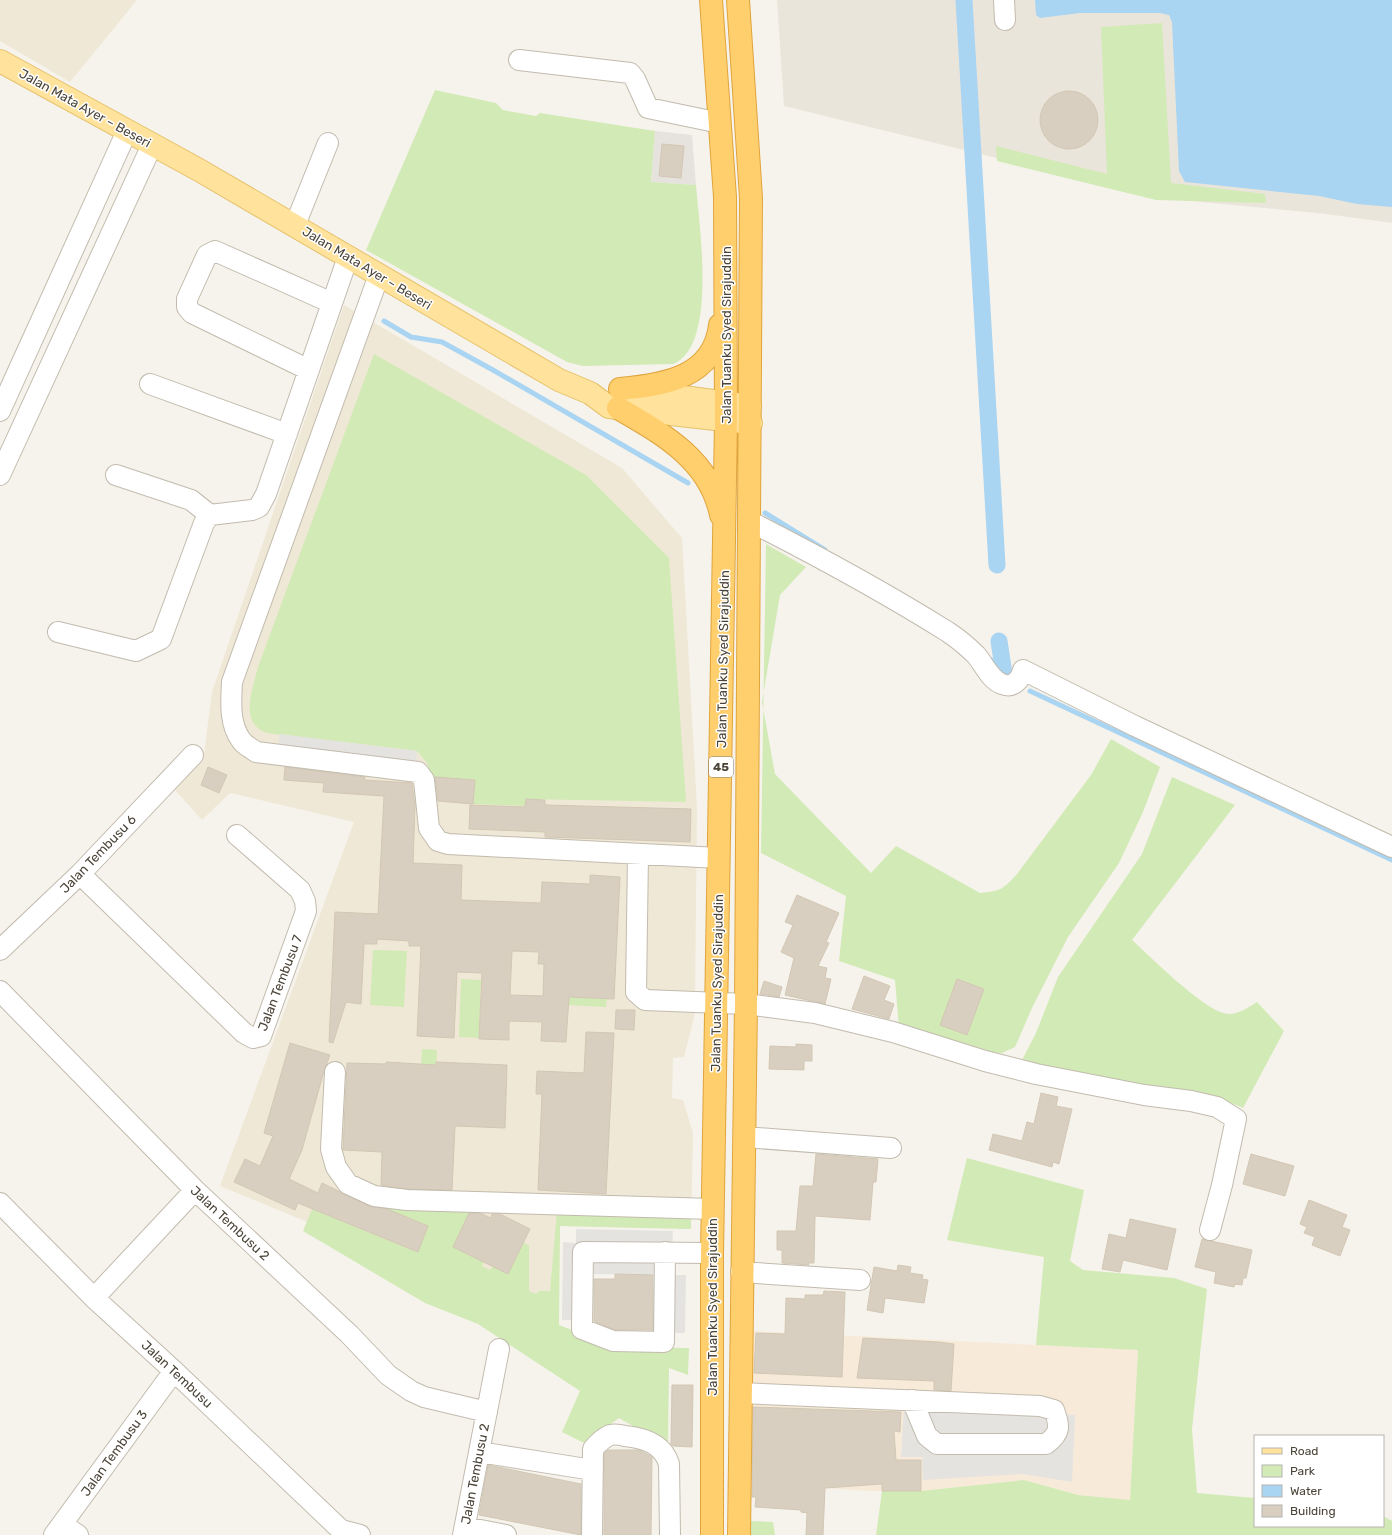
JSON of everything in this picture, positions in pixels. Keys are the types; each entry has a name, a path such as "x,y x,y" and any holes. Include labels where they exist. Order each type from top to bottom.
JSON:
{"highway":[{"name":"Jalan Tuanku Syed Sirajuddin","path":"711,0 725,197 726,274 725,534 712,1253 712,1535"},
{"name":"Jalan Tuanku Syed Sirajuddin","path":"738,0 751,198 746,1004 741,1272 739,1535"},
{"path":"716,66 742,65"},
{"path":"619,398 674,381 696,368 707,358 714,347 719,334 726,274"},
{"path":"619,398 683,451 698,467 720,507 725,534"}],"main road":[{"name":"Jalan Mata Ayer – Beseri","path":"0,61 294,225 560,380 590,393 609,407 619,398 750,415"}],"street":[{"path":"1004,0 1005,20"},
{"path":"519,60 630,73 635,79 648,108 720,123"},
{"path":"0,411 127,131"},
{"path":"294,225 328,144"},
{"path":"0,475 152,145"},
{"path":"309,370 192,313 187,306 187,299 207,255 215,251 332,303"},
{"path":"116,475 191,500 210,515 252,510 259,506 266,494 348,257"},
{"path":"379,275 232,682 231,703 233,724 241,741 256,752 418,772 424,780 429,828 438,841 448,844 719,858"},
{"path":"150,384 287,434"},
{"path":"58,632 136,651 161,639 204,523 210,515"},
{"path":"749,521 793,543 949,633 976,656 997,682 1004,685 1018,682 1021,678 1023,670 1135,726 1392,847"},
{"name":"Jalan Tembusu 6","path":"0,950 80,874 193,755"},
{"name":"Jalan Tembusu 7","path":"80,874 244,1033 253,1038 261,1036 306,911 305,900 300,890 237,835"},
{"path":"638,854 636,992 645,1000 746,1004 815,1013 893,1032 1036,1074 1217,1107 1236,1119 1222,1185 1210,1230"},
{"name":"Jalan Tembusu 2","path":"0,991 195,1190 349,1334 388,1375 411,1391 424,1397 487,1412"},
{"path":"335,1072 331,1149 336,1167 348,1184 374,1196 407,1200 713,1209"},
{"path":"744,1137 891,1148"},
{"path":"94,1298 195,1190"},
{"name":"Jalan Tembusu","path":"0,1203 94,1298 174,1371 341,1530 360,1535"},
{"path":"665,1252 664,1342 613,1341 582,1329 583,1252 665,1252 712,1253"},
{"path":"741,1272 860,1280"},
{"name":"Jalan Tembusu 2","path":"464,1531 499,1349"},
{"name":"Jalan Tembusu 3","path":"64,1531 174,1371"},
{"path":"740,1393 912,1400 1040,1406 1054,1410 1059,1424 1055,1437 1046,1444 938,1444 927,1436 912,1400"},
{"path":"592,1535 593,1449 603,1438 612,1434 644,1438 657,1447 667,1457 669,1464 670,1535"},
{"path":"479,1452 593,1470"},
{"path":"464,1531 506,1535"}],"shaded area":[{"path":"0,0 137,0 70,82 0,41"},
{"path":"777,0 1392,0 1392,223 1326,214 1160,198 784,106"},
{"path":"655,131 692,135 696,185 651,182"},
{"path":"344,305 622,468 682,538 697,808 695,1002 694,1018 684,1057 673,1058 672,1098 683,1100 693,1133 691,1229 560,1226 558,1325 220,1186 354,822 230,793 202,820 175,790 204,754 212,692"},
{"path":"280,734 417,751 416,765 278,748"},
{"path":"576,1229 673,1231 671,1275 686,1275 685,1333 653,1333 654,1275 589,1274 589,1320 562,1320 563,1242 576,1243"},
{"path":"750,1331 1138,1350 1130,1500 1078,1495 1024,1480 921,1491 868,1491 747,1483"},
{"path":"904,1406 1075,1415 1072,1482 1023,1474 923,1480 922,1457 901,1457"}],"green space":[{"path":"1162,23 1171,183 1265,194 1266,203 1156,200 997,161 996,146 1107,174 1101,27"},
{"path":"435,90 496,103 503,110 536,116 540,113 655,131 651,182 696,185 702,254 701,310 696,334 687,353 673,364 583,366 567,362 366,250"},
{"path":"374,354 586,475 669,558 686,802 526,799 525,806 473,804 475,780 432,777 427,763 417,751 267,733 258,728 253,722 250,714 250,704 258,667"},
{"path":"766,544 806,567 780,595 764,693"},
{"path":"764,693 763,709 762,702"},
{"path":"763,709 775,774 871,873 896,846 980,893 1002,888 1017,874 1091,775 1111,739 1160,767 1143,812 1119,863 1068,937 1032,1008 1015,1047 1002,1053 986,1052 899,1027 895,980 839,961 846,896 761,853"},
{"path":"1172,777 1235,805 1132,940 1179,983 1207,1005 1219,1011 1233,1014 1240,1012 1257,1002 1284,1031 1243,1108 1214,1097 1198,1093 1108,1080 1022,1060 1036,1033 1058,977 1142,854"},
{"path":"373,950 407,951 404,1007 370,1005"},
{"path":"570,969 607,998 606,1007 568,1005"},
{"path":"461,979 481,980 479,1038 459,1037"},
{"path":"422,1049 437,1050 434,1125 418,1124"},
{"path":"967,1158 1084,1190 1070,1261 1083,1270 1174,1278 1207,1289 1192,1429 1197,1493 1254,1498 1254,1527 1384,1527 1384,1517 1392,1521 1392,1535 876,1535 882,1491 921,1491 1024,1480 1078,1495 1130,1500 1138,1350 1036,1345 1044,1257 947,1240"},
{"path":"366,1201 472,1208 454,1247 484,1262 482,1266 490,1270 523,1242 529,1246 529,1291 536,1294 539,1291 550,1291 557,1211 691,1215 691,1229 560,1226 559,1325 616,1347 689,1348 688,1375 669,1368 668,1446 619,1418 584,1443 562,1432 580,1391 478,1324 425,1303 303,1231 312,1209 417,1252 428,1226"},
{"path":"751,1521 773,1522 775,1535 750,1535"}],"water":[{"path":"1035,0 1392,0 1392,207 1357,204 1319,196 1185,182 1179,171 1172,22 1169,15 1160,13 1080,13 1040,18 1036,15"}],"building":[{"path":"1069,91 1080,93 1090,99 1096,109 1098,120 1096,131 1090,141 1080,147 1069,149 1058,147 1048,141 1042,131 1040,120 1042,109 1048,99 1058,93"},
{"path":"662,144 684,146 681,178 659,176"},
{"path":"208,767 227,775 219,793 201,785"},
{"path":"285,767 365,777 364,780 412,783 415,806 413,863 462,865 461,900 541,903 542,882 590,884 590,875 620,877 614,999 569,997 566,1042 541,1041 542,1022 509,1021 509,1040 479,1039 482,973 457,972 454,1038 417,1036 421,946 409,946 409,941 377,939 377,944 364,944 361,1004 346,1002 333,1043 329,1042 335,912 378,914 384,796 323,792 324,783 284,780","holes":["512,951 539,952 538,964 544,964 543,996 510,995"]},
{"path":"435,777 475,780 473,804 438,801"},
{"path":"526,799 545,800 545,805 691,809 690,842 545,837 545,832 469,829 470,805 525,807"},
{"path":"797,895 839,913 826,942 829,943 818,966 827,968 825,978 831,979 825,1004 785,995 794,958 781,952 793,925 785,922"},
{"path":"864,976 890,986 884,1000 894,1004 889,1019 852,1009"},
{"path":"957,979 984,989 967,1035 940,1025"},
{"path":"764,981 782,987 779,997 760,994"},
{"path":"616,1010 635,1010 634,1030 615,1029"},
{"path":"586,1032 614,1033 606,1194 538,1190 542,1094 536,1094 537,1071 584,1073"},
{"path":"290,1043 330,1055 324,1071 302,1150 289,1179 318,1193 322,1183 369,1206 387,1209 428,1226 418,1252 298,1203 295,1210 234,1182 245,1159 260,1166 273,1136 264,1133"},
{"path":"796,1044 812,1045 812,1061 804,1061 804,1070 769,1069 770,1046 796,1047"},
{"path":"386,1062 436,1065 436,1062 507,1065 505,1128 455,1126 452,1190 408,1189 381,1185 382,1152 343,1150 347,1063 386,1064"},
{"path":"1041,1093 1058,1097 1056,1106 1072,1109 1059,1164 1053,1162 1052,1167 989,1150 993,1134 1022,1141 1027,1122 1034,1124"},
{"path":"816,1154 878,1159 876,1182 873,1182 870,1220 815,1216 814,1263 808,1263 809,1265 782,1263 782,1250 777,1250 777,1231 796,1231 800,1186 813,1186"},
{"path":"1251,1154 1294,1166 1285,1196 1243,1184"},
{"path":"1309,1200 1347,1215 1342,1227 1350,1230 1340,1256 1312,1245 1315,1237 1304,1233 1307,1227 1300,1224"},
{"path":"469,1213 482,1214 491,1218 492,1214 500,1214 530,1229 508,1274 453,1247"},
{"path":"1130,1219 1176,1229 1167,1270 1123,1260 1120,1272 1102,1269 1109,1234 1126,1238"},
{"path":"1202,1239 1252,1250 1246,1278 1243,1278 1242,1285 1235,1284 1234,1287 1214,1283 1216,1272 1195,1267"},
{"path":"898,1265 911,1267 910,1273 923,1275 922,1279 928,1280 924,1303 885,1298 883,1313 867,1310 874,1267 897,1271"},
{"path":"615,1274 653,1275 653,1330 615,1330 594,1321 594,1279 615,1279"},
{"path":"824,1291 845,1292 842,1377 754,1373 756,1333 785,1334 786,1298 805,1299 805,1295 823,1295"},
{"path":"863,1338 954,1344 951,1391 934,1390 934,1381 857,1378"},
{"path":"672,1385 693,1385 692,1447 673,1446 671,1444"},
{"path":"753,1407 901,1412 900,1432 894,1431 896,1460 921,1460 921,1491 882,1491 882,1484 825,1488 823,1535 806,1535 807,1513 801,1512 801,1510 755,1507 756,1497 752,1497"},
{"path":"608,1450 639,1450 652,1457 651,1535 604,1535 604,1453"},
{"path":"488,1465 581,1484 581,1535 479,1515"}],"waterway":[{"path":"964,0 997,565"},
{"path":"384,321 411,337 442,342 688,483"},
{"path":"765,513 825,550"},
{"path":"999,641 1004,674"},
{"path":"991,660 1004,674"},
{"path":"1030,691 1392,860"}]}
